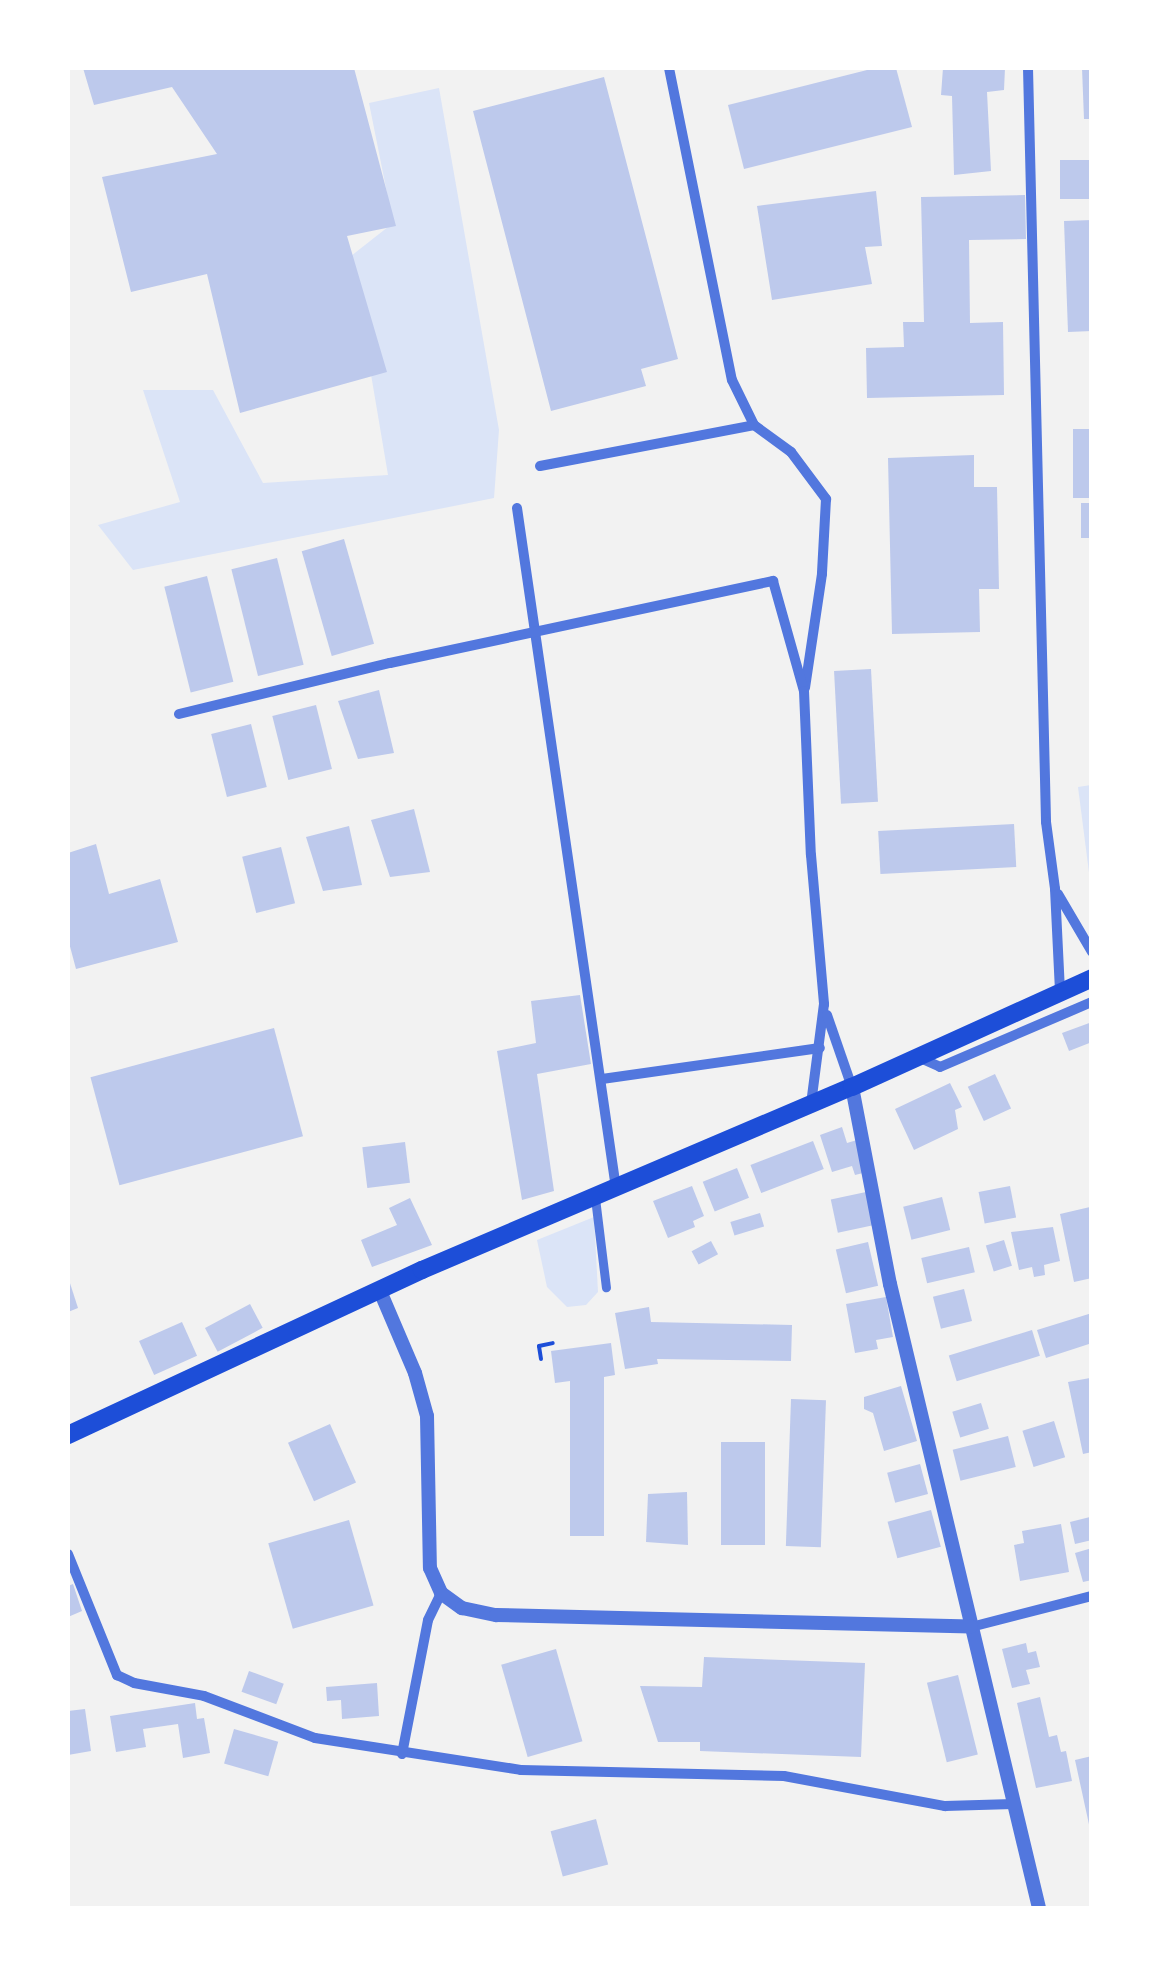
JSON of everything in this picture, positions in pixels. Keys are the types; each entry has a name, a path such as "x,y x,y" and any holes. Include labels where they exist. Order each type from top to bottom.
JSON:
{"main road":[{"path":"68,1435 380,1291 852,1087 1092,978"}],"street":[{"path":"668,68 732,380 754,425 791,452 826,500 822,574 804,691"},
{"path":"1028,68 1046,822 1055,889 1060,994"},
{"path":"540,466 754,425"},
{"path":"517,508 616,1188"},
{"path":"179,714 773,581 804,691 824,1004 812,1104"},
{"path":"1055,889 1092,952"},
{"path":"917,1057 940,1067 1092,1002"},
{"path":"824,1004 852,1087 890,1284 1040,1908"},
{"path":"602,1080 820,1048"},
{"path":"595,1198 606,1287"},
{"path":"380,1291 415,1373 427,1416 430,1568 441,1593 462,1608 496,1616 971,1627 1092,1596"},
{"path":"68,1554 117,1675 134,1683 204,1696 315,1738 521,1770 784,1776 944,1806 1013,1804"},
{"path":"402,1754 428,1620 441,1593"}],"path":[{"path":"541,1359 539,1346 553,1343"}],"shaded area":[{"path":"439,88 499,430 494,498 133,570 98,525 180,502 143,390 213,390 263,483 388,475 351,256 393,223 369,103"},
{"path":"1092,785 1091,888 1078,787"},
{"path":"594,1217 598,1292 586,1305 567,1307 547,1287 537,1240"}],"building":[{"path":"83,68 354,68 396,226 347,236 387,372 240,413 207,274 131,292 102,177 217,154 172,87 94,105"},
{"path":"875,68 896,68 912,127 744,169 728,105"},
{"path":"943,68 1005,68 1004,90 987,92 991,171 954,175 952,96 941,95"},
{"path":"1082,68 1092,68 1092,119 1084,119"},
{"path":"604,77 678,359 641,369 646,386 551,411 473,111"},
{"path":"1060,160 1092,160 1092,199 1060,199"},
{"path":"876,191 882,246 865,247 872,284 772,300 757,206"},
{"path":"1025,195 1026,239 969,240 970,323 1003,322 1004,395 867,398 866,348 904,347 903,322 924,322 921,197"},
{"path":"1092,220 1092,331 1068,332 1064,221"},
{"path":"1073,429 1092,429 1092,498 1073,498"},
{"path":"974,455 974,487 997,487 999,589 979,589 980,632 892,634 888,458"},
{"path":"1081,503 1092,503 1092,538 1081,538"},
{"path":"344,539 374,644 332,656 302,551"},
{"path":"277,558 304,665 258,676 231,569"},
{"path":"207,576 233,682 191,692 164,587"},
{"path":"871,669 878,802 841,804 834,671"},
{"path":"379,690 394,753 358,759 338,701"},
{"path":"316,705 332,769 288,780 272,716"},
{"path":"251,724 267,787 227,797 211,734"},
{"path":"414,809 430,872 390,877 371,820"},
{"path":"1014,824 1016,867 880,874 878,831"},
{"path":"349,826 362,885 323,891 306,837"},
{"path":"96,844 109,894 160,879 178,942 76,969 68,939 68,853"},
{"path":"281,847 295,903 256,913 242,857"},
{"path":"580,995 591,1064 537,1074 554,1191 522,1200 497,1051 536,1043 531,1001"},
{"path":"1092,1022 1092,1042 1069,1051 1062,1033"},
{"path":"274,1028 303,1136 119,1185 90,1077"},
{"path":"995,1074 1011,1108 984,1121 968,1087"},
{"path":"950,1083 962,1107 955,1110 958,1129 914,1150 895,1109"},
{"path":"842,1127 847,1143 857,1140 867,1172 855,1175 852,1166 832,1172 820,1135"},
{"path":"813,1141 824,1169 761,1193 750,1165"},
{"path":"405,1142 410,1183 367,1188 362,1147"},
{"path":"737,1168 749,1198 715,1212 703,1182"},
{"path":"692,1186 704,1216 693,1221 695,1227 668,1238 653,1201"},
{"path":"1010,1186 1016,1217 985,1224 979,1192"},
{"path":"866,1192 873,1225 838,1233 831,1199"},
{"path":"942,1197 950,1230 911,1240 903,1207"},
{"path":"410,1198 432,1245 372,1267 361,1240 397,1225 389,1208"},
{"path":"1090,1207 1092,1278 1074,1282 1060,1214"},
{"path":"760,1213 764,1226 734,1235 730,1222"},
{"path":"1053,1227 1060,1261 1044,1265 1045,1275 1034,1277 1032,1267 1019,1270 1011,1232"},
{"path":"1004,1240 1012,1266 994,1271 986,1246"},
{"path":"711,1241 718,1254 699,1265 692,1251"},
{"path":"868,1242 878,1286 846,1293 836,1249"},
{"path":"969,1247 975,1272 927,1283 921,1258"},
{"path":"68,1277 78,1308 68,1312"},
{"path":"964,1289 972,1321 941,1329 933,1297"},
{"path":"886,1297 893,1337 876,1340 878,1349 855,1353 846,1304"},
{"path":"250,1304 263,1328 218,1352 205,1328"},
{"path":"649,1307 651,1322 792,1325 791,1361 657,1359 658,1364 625,1369 615,1313"},
{"path":"1092,1313 1092,1343 1046,1358 1037,1330"},
{"path":"182,1322 197,1356 154,1375 139,1341"},
{"path":"1032,1330 1040,1356 957,1381 949,1355"},
{"path":"611,1343 615,1375 604,1377 604,1536 570,1536 570,1381 555,1383 551,1351"},
{"path":"1090,1378 1092,1452 1083,1454 1068,1382"},
{"path":"901,1386 917,1441 884,1451 873,1413 864,1409 864,1397"},
{"path":"791,1399 826,1400 821,1547 786,1546"},
{"path":"981,1403 989,1429 960,1438 952,1412"},
{"path":"1054,1421 1065,1457 1034,1467 1022,1431"},
{"path":"330,1424 356,1482 314,1501 288,1443"},
{"path":"1008,1436 1016,1467 960,1481 953,1450"},
{"path":"721,1442 765,1442 765,1545 721,1545"},
{"path":"920,1464 928,1494 895,1503 887,1473"},
{"path":"687,1492 688,1545 646,1542 648,1494"},
{"path":"931,1510 941,1547 897,1558 888,1522"},
{"path":"1090,1517 1092,1540 1075,1544 1070,1522"},
{"path":"349,1520 374,1606 293,1629 268,1543"},
{"path":"1061,1524 1069,1572 1020,1581 1014,1545 1024,1543 1022,1531"},
{"path":"1092,1548 1092,1580 1083,1582 1075,1553"},
{"path":"73,1584 82,1611 68,1617 68,1586"},
{"path":"1026,1643 1028,1653 1036,1651 1040,1667 1026,1670 1030,1684 1012,1688 1002,1649"},
{"path":"556,1649 582,1741 528,1757 501,1665"},
{"path":"704,1657 865,1663 861,1757 700,1751 700,1742 658,1742 640,1686 702,1687"},
{"path":"249,1671 284,1684 276,1704 241,1692"},
{"path":"958,1675 978,1755 947,1762 927,1683"},
{"path":"377,1683 379,1716 342,1719 341,1700 327,1701 326,1687"},
{"path":"1040,1697 1049,1737 1057,1735 1061,1752 1066,1751 1072,1781 1036,1788 1017,1703"},
{"path":"195,1703 197,1719 204,1718 210,1753 183,1758 178,1724 143,1729 146,1747 116,1752 110,1716"},
{"path":"85,1709 91,1751 68,1755 68,1711"},
{"path":"234,1729 278,1742 268,1776 224,1764"},
{"path":"1092,1756 1092,1829 1090,1829 1075,1760"},
{"path":"596,1819 608,1864 563,1877 551,1831"}]}
